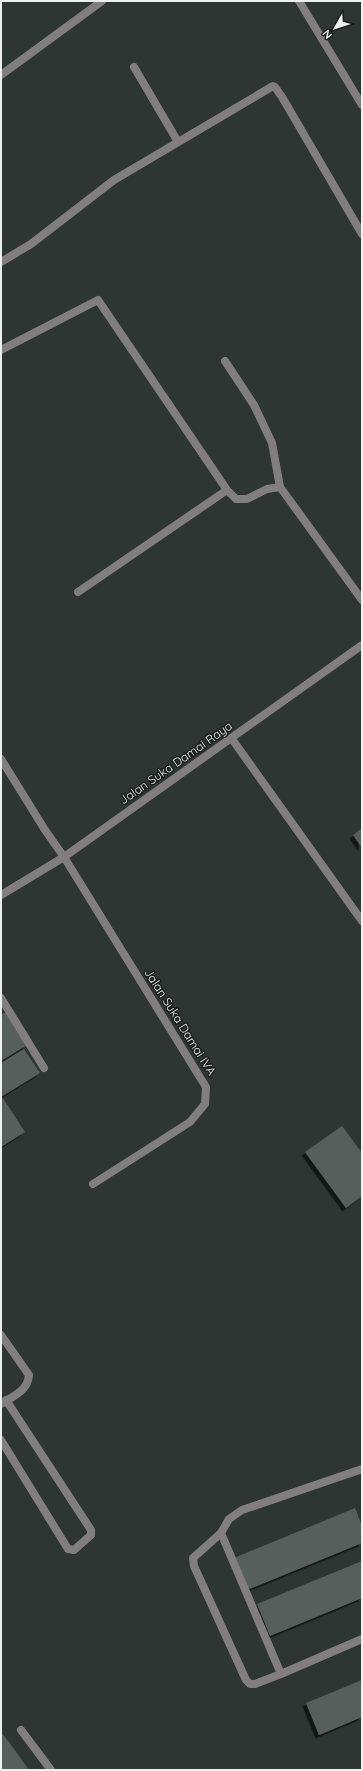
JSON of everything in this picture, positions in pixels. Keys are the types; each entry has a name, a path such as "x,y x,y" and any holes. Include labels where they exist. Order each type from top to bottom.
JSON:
{"street":[{"path":"1,75 102,1"},
{"path":"298,1 362,105"},
{"path":"134,67 178,142"},
{"path":"1,262 31,244 114,180 274,86 282,97 362,234"},
{"path":"1,350 98,300 227,490 236,499 247,499 267,488 280,487"},
{"path":"225,361 254,405 272,443 280,487 362,600"},
{"path":"78,592 227,490"},
{"name":"Jalan Suka Damai Raya","path":"1,895 64,857 362,645"},
{"path":"232,738 362,921"},
{"name":"Jalan Suka Damai IVA","path":"1,759 45,830 64,857 206,1087 205,1104 190,1122 93,1184"},
{"path":"1,998 44,1068"},
{"path":"1,1335 29,1376 29,1383 24,1389 4,1402 91,1530 91,1535 74,1550 68,1549 1,1440"},
{"path":"362,1469 242,1510 229,1519 221,1533 193,1558 194,1566 246,1680 250,1684 255,1684 281,1674 362,1639"},
{"path":"221,1533 281,1674"},
{"path":"20,1730 51,1770"}],"building":[{"path":"362,828 362,848 353,835"},
{"path":"6,1012 27,1045 1,1061 1,1015"},
{"path":"24,1049 40,1073 1,1097 1,1063"},
{"path":"3,1098 25,1132 1,1147 1,1099"},
{"path":"342,1126 362,1153 362,1196 346,1208 305,1152"},
{"path":"355,1508 362,1526 362,1543 247,1590 234,1558"},
{"path":"362,1561 362,1598 270,1636 257,1604"},
{"path":"362,1680 362,1717 319,1735 306,1703"},
{"path":"1,1732 9,1742 29,1770 1,1770"}]}
